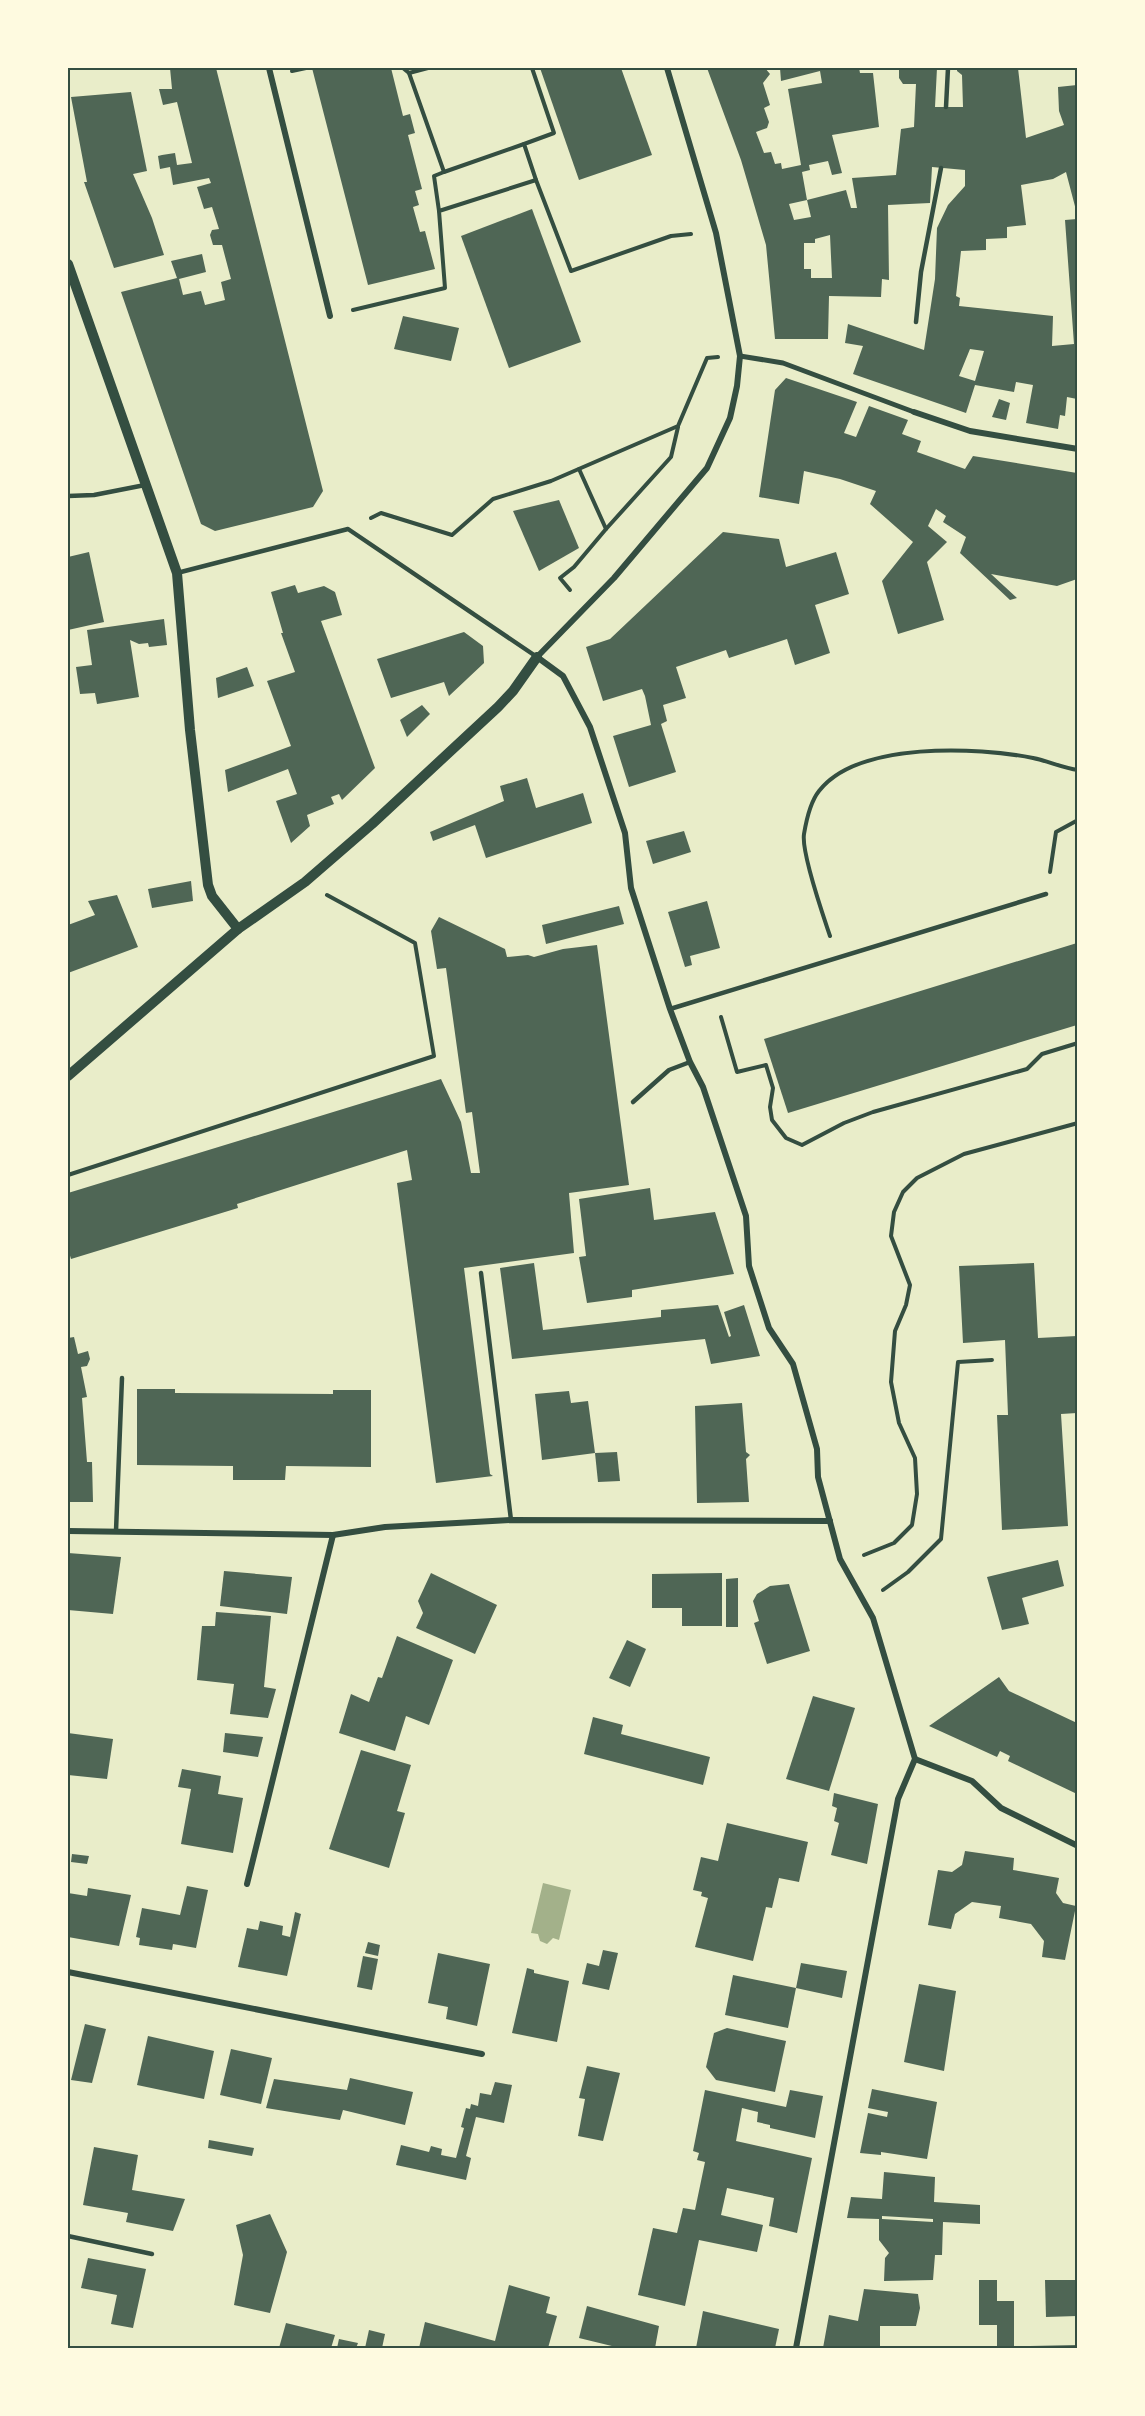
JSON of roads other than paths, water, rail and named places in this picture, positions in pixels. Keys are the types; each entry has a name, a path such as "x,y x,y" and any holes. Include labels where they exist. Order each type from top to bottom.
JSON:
{"street":[{"path":"269,68 330,316"},
{"path":"68,1076 238,929 305,882 372,824 498,707 513,692 537,657 629,561 707,468 729,418 740,356 716,233 667,68"},
{"path":"68,264 177,573 190,730 208,885 212,896 238,929"},
{"path":"740,356 783,363 970,431 1077,449"},
{"path":"537,657 563,676 590,727 625,833 631,888 670,1009 690,1062 703,1087 747,1216 750,1266 769,1328 793,1364 817,1449 818,1477 840,1559 873,1618 915,1759 898,1798 796,2349"},
{"path":"68,1531 333,1535 385,1527 511,1520 830,1521"},
{"path":"247,1884 333,1535"},
{"path":"915,1759 972,1781 1000,1808 1077,1846"},
{"path":"68,1972 482,2054"}],"lane":[{"path":"946,107 948,68"},
{"path":"916,322 921,272 940,168"},
{"path":"68,496 94,495 146,485"},
{"path":"177,573 348,529 537,657"},
{"path":"670,1009 837,960 1046,894"},
{"path":"633,1102 669,1070 690,1062"},
{"path":"481,1273 511,1520"},
{"path":"116,1531 122,1378"},
{"path":"68,2236 152,2254"}]}
